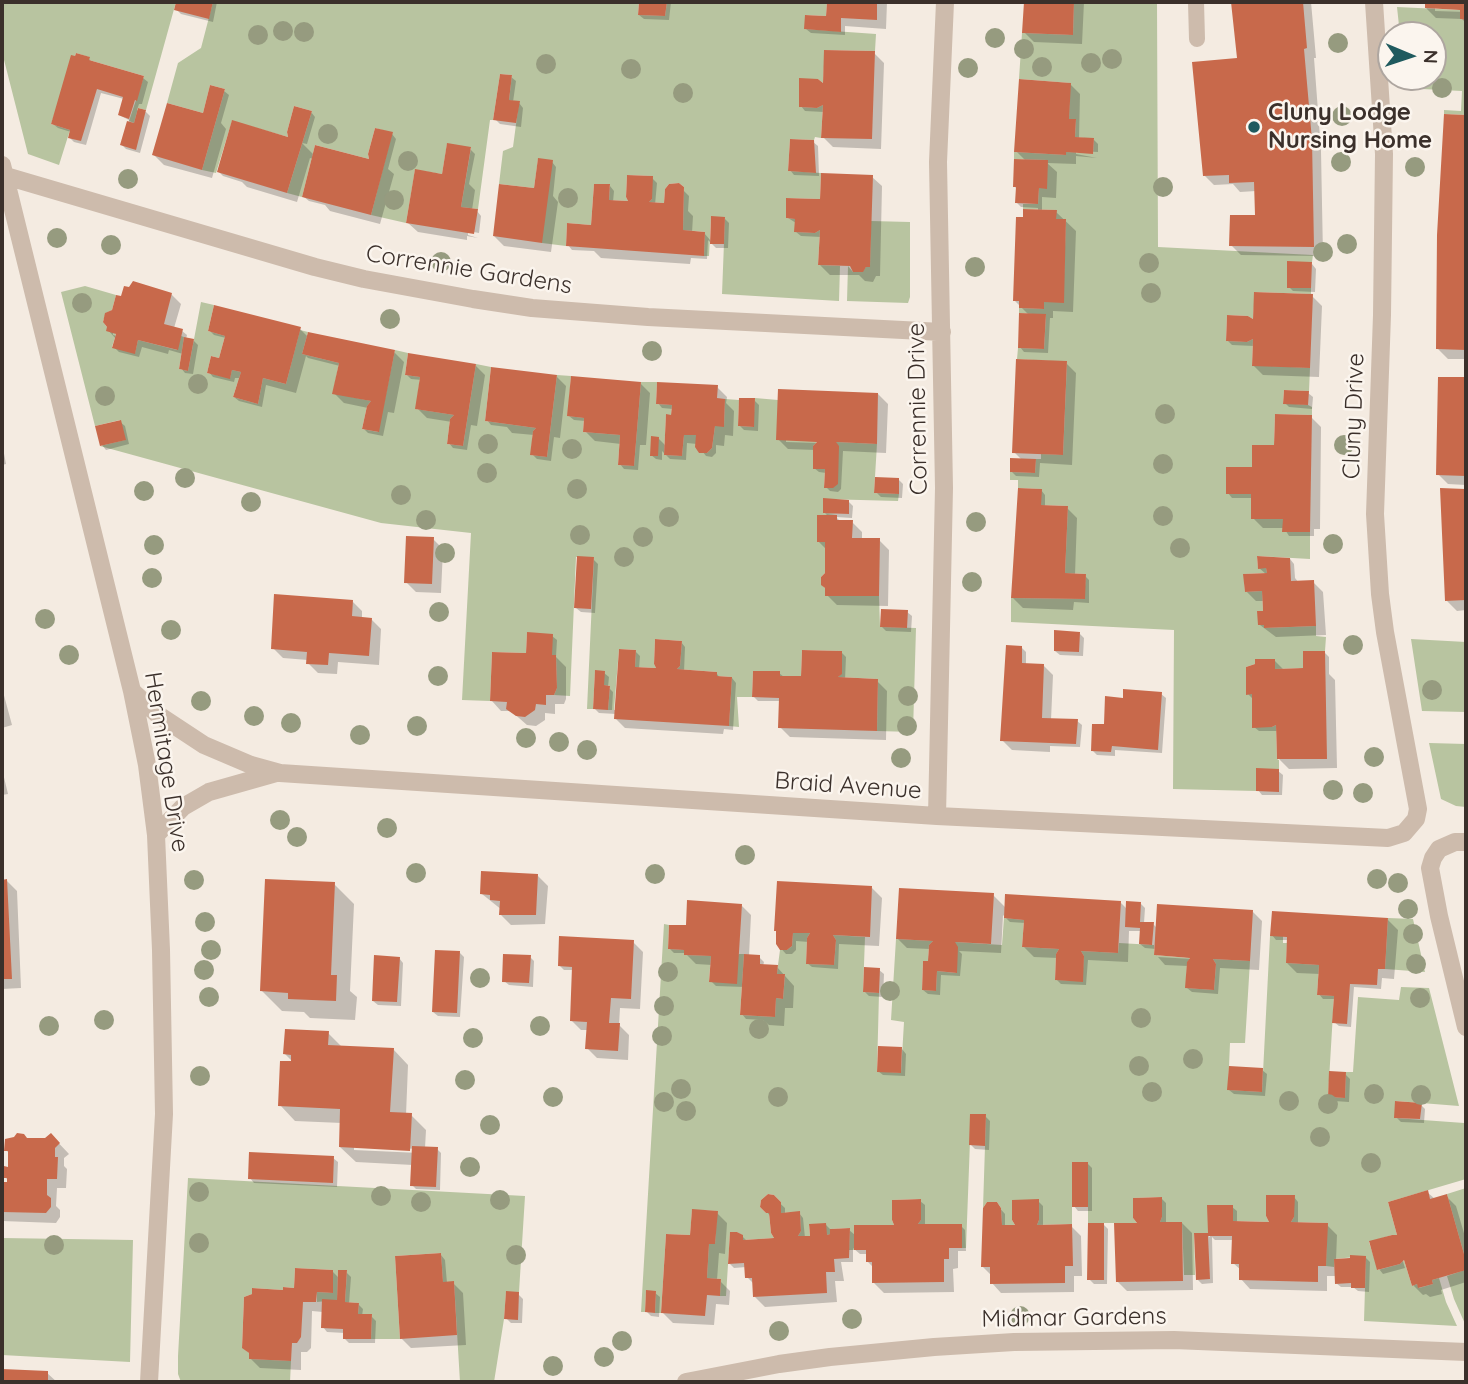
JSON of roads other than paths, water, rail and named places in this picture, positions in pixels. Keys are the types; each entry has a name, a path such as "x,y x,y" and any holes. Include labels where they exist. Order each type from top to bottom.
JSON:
{"street":[{"name":"Corrennie Drive","path":"937,816 944,488 938,162 945,2"},
{"name":"Cluny Drive","path":"1374,2 1384,154 1375,514 1385,632 1417,800 1416,819 1411,827"},
{"name":"Corrennie Gardens","path":"3,172 315,267 473,299 545,309 635,316 942,332"},
{"name":"Hermitage Drive","path":"3,172 132,691 147,765 156,835 164,1114 149,1382"},
{"name":"Braid Avenue","path":"132,691 157,714 204,745 251,765 280,773 937,816 1388,838 1397,837 1411,827"},
{"name":"Braid Avenue","path":"156,835 183,807 209,792 280,773"},
{"path":"1466,842 1455,842 1438,849 1430,868 1466,1027"},
{"name":"Midmar Gardens","path":"686,1382 830,1357 1014,1342 1188,1340 1466,1352"}],"lane":[{"path":"1196,2 1197,39"}],"place":[{"name":"Cluny Lodge Nursing Home","path":"1254,127"}]}
